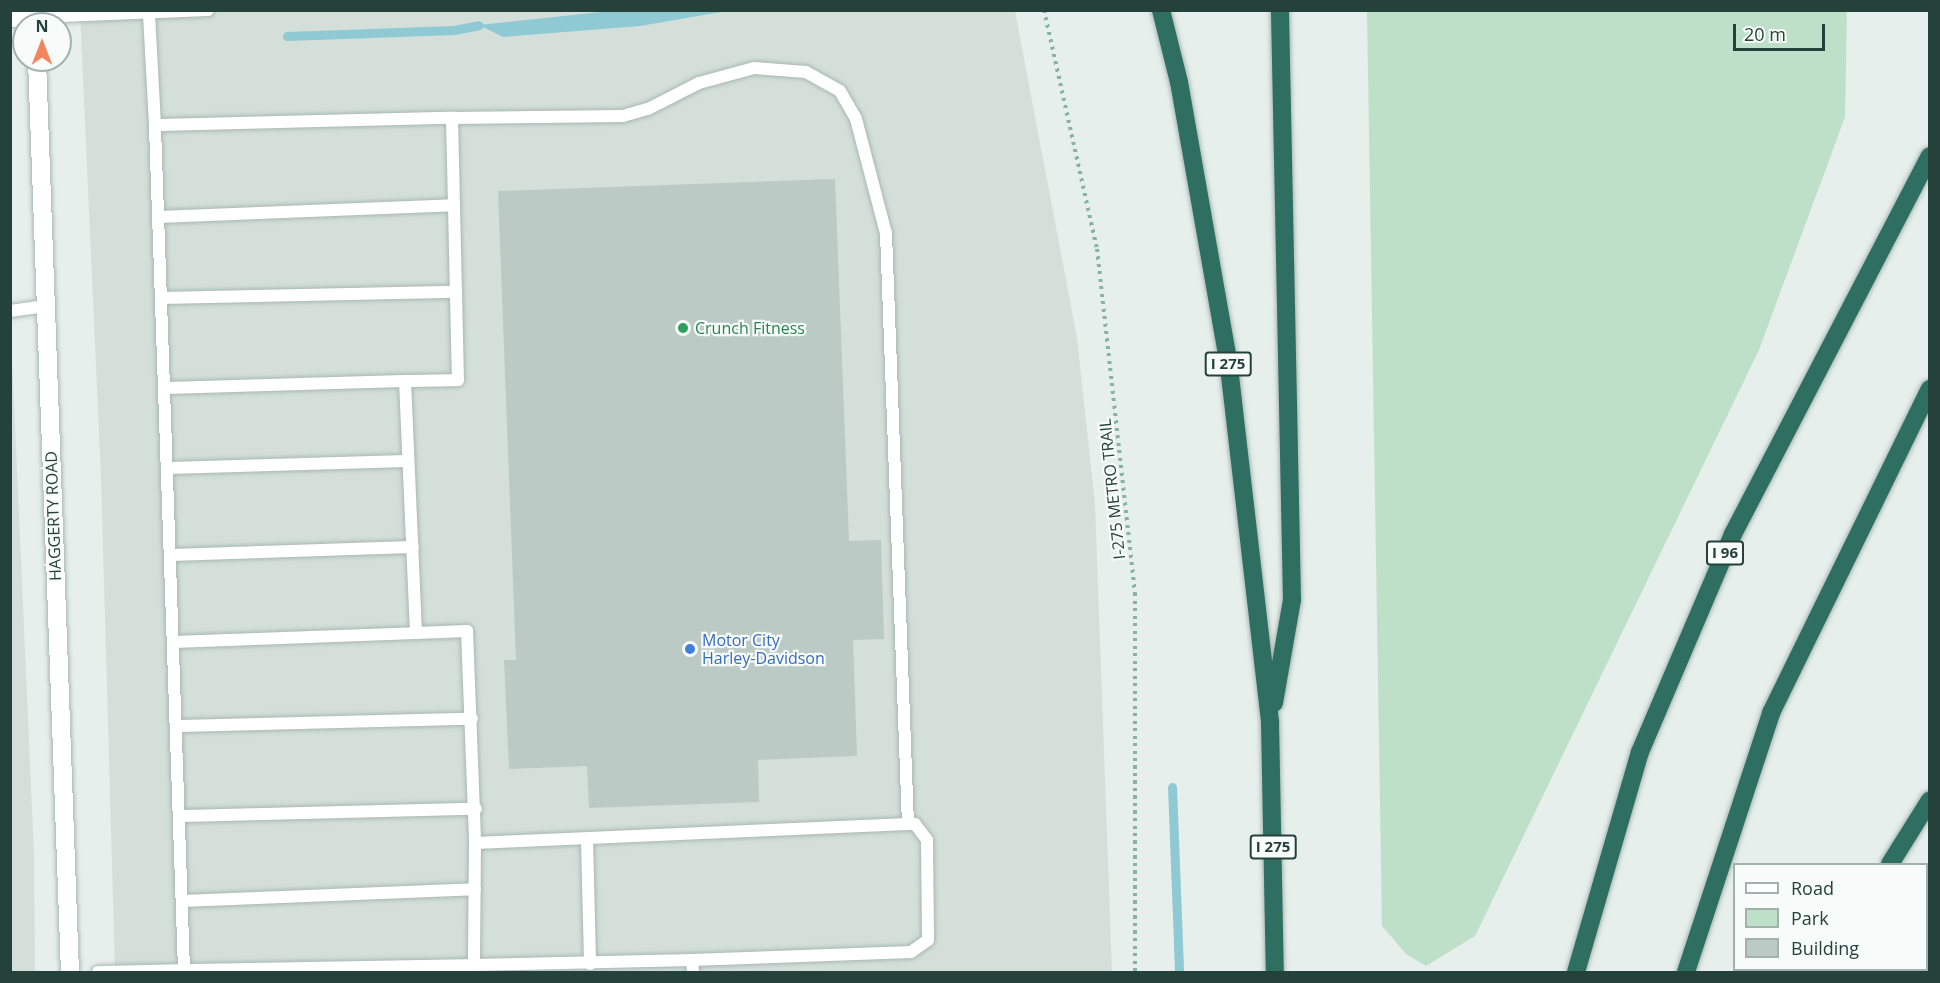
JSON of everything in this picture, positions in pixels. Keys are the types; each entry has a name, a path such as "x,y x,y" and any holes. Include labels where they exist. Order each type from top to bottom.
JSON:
{"highway":[{"name":"I 275","path":"1161,10 1179,82 1227,356 1270,722 1275,972"},
{"path":"1270,722 1292,600 1280,10"},
{"name":"I 96","path":"1576,972 1640,752 1733,534 1929,156"},
{"path":"1686,972 1771,712 1929,388"},
{"path":"1891,863 1929,800"}],"street":[{"name":"HAGGERTY ROAD","path":"37,72 70,972"}],"lane":[{"path":"72,16 208,10"},
{"path":"149,14 155,125 184,970"},
{"path":"155,125 623,116 648,109 699,83 754,68 806,72 840,91 856,119 886,233 908,824"},
{"path":"164,388 458,380 452,118"},
{"path":"158,217 454,205"},
{"path":"161,298 456,292"},
{"path":"10,311 46,306"},
{"path":"405,381 416,633"},
{"path":"167,468 408,461"},
{"path":"170,555 412,547"},
{"path":"173,642 467,631 476,809 474,965"},
{"path":"176,726 472,719"},
{"path":"179,816 476,809"},
{"path":"98,972 474,965 692,966 911,952 928,940 927,840 915,824 475,843"},
{"path":"587,839 590,964"},
{"path":"182,901 475,889"}],"path":[{"name":"I-275 METRO TRAIL","path":"1044,10 1096,249 1135,593 1135,972"}],"shaded area":[{"path":"80,11 1015,11 1077,338 1095,504 1112,972 115,972 101,477"},
{"path":"11,334 34,854 35,972 10,972"}],"green space":[{"path":"1367,11 1847,11 1845,117 1759,350 1475,936 1426,966 1406,954 1382,926"}],"water":[{"path":"619,10 727,11 640,26 503,37 479,25"}],"building":[{"path":"835,179 849,541 881,540 884,639 853,640 857,756 758,760 759,802 589,808 587,766 509,769 504,660 516,660 498,191"}],"waterway":[{"path":"287,36 454,30 479,25"},
{"path":"1172,787 1179,972"}],"place":[{"name":"Crunch Fitness","path":"683,328"},
{"name":"Motor City Harley-Davidson","path":"690,649"}]}
